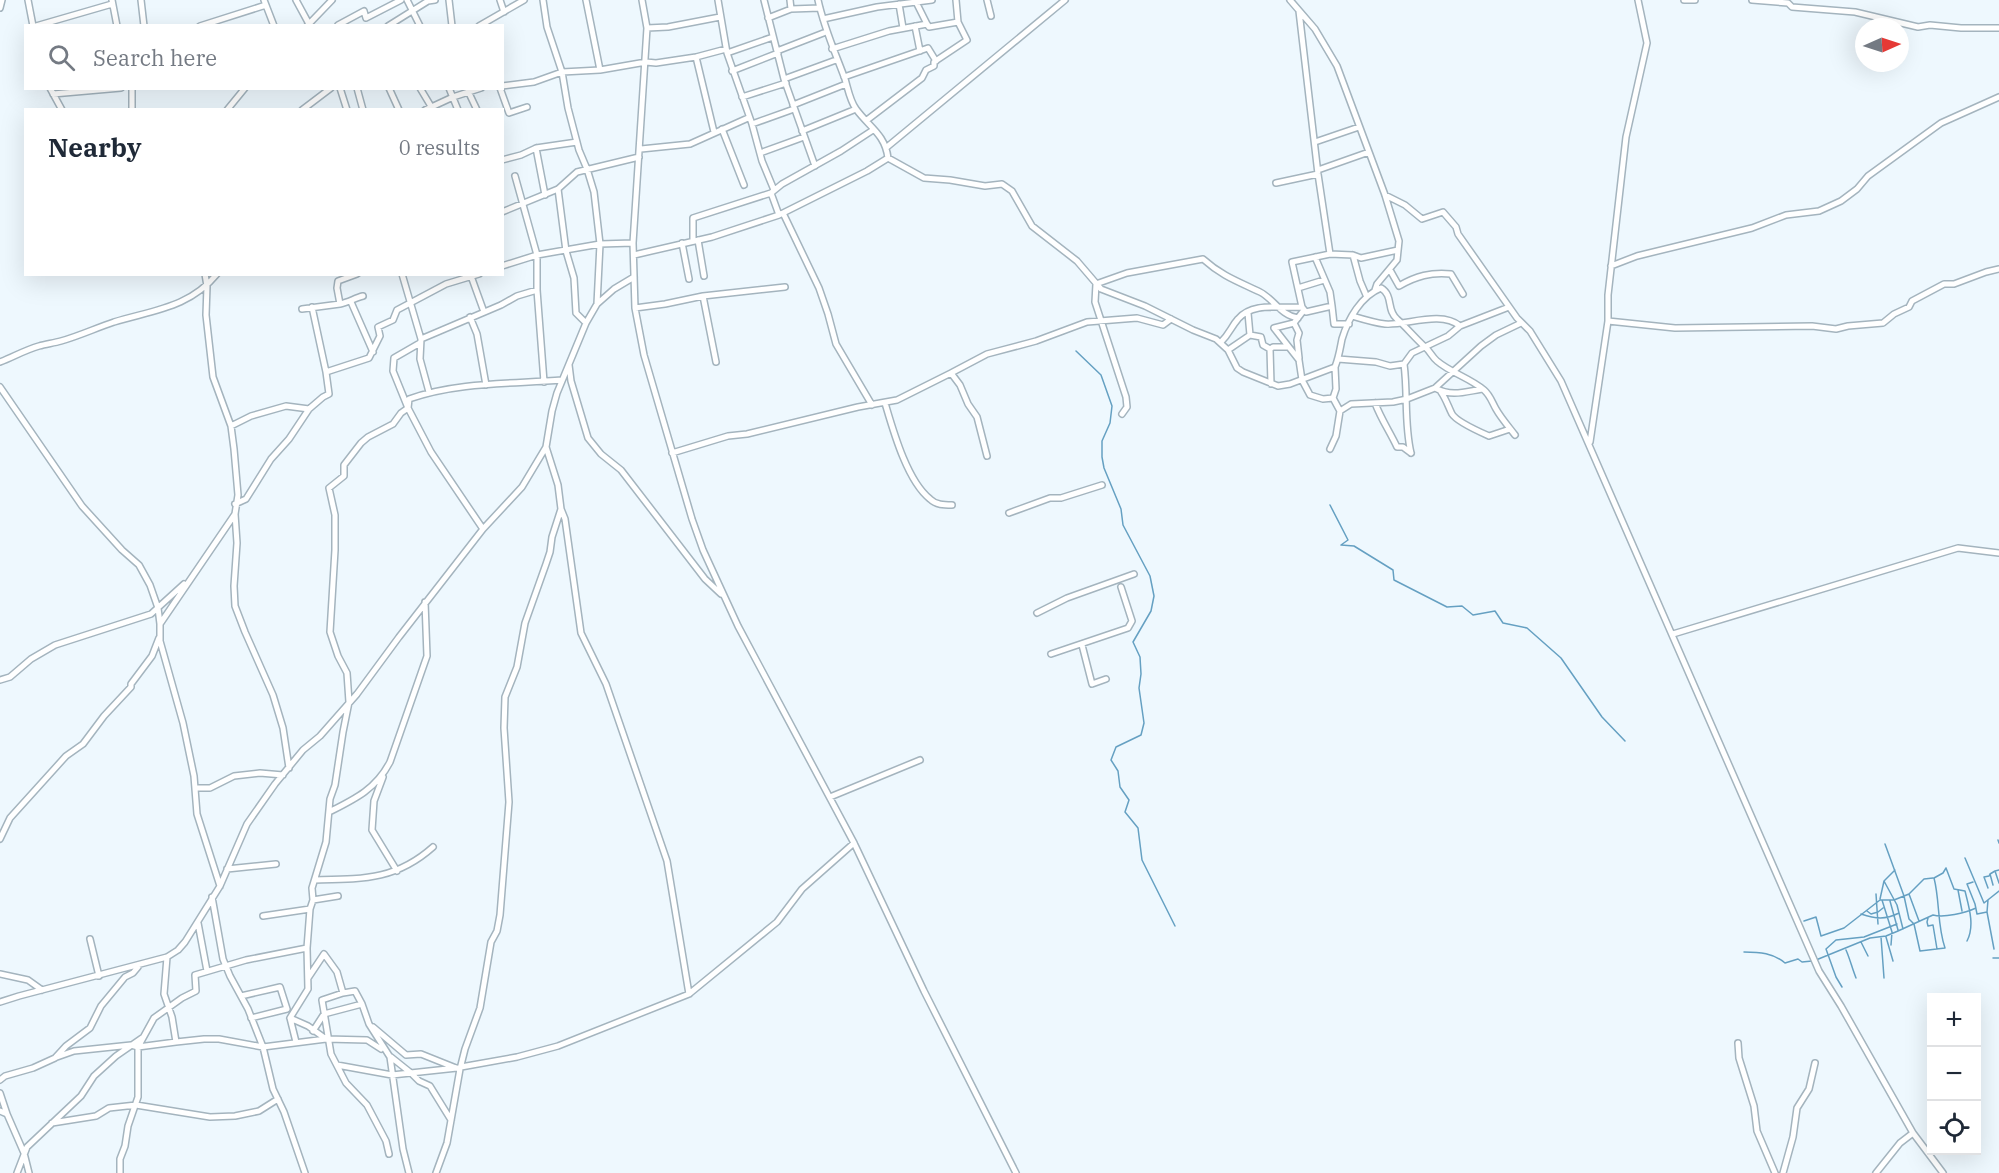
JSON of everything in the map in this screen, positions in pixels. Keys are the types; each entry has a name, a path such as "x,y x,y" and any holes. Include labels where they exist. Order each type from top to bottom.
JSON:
{"street":[{"path":"0,8 2,0"},
{"path":"28,0 34,24"},
{"path":"141,0 144,24"},
{"path":"296,0 308,24"},
{"path":"340,24 363,12 366,18 401,0"},
{"path":"406,0 419,24"},
{"path":"391,24 412,10 435,0"},
{"path":"449,0 452,24"},
{"path":"500,0 504,12"},
{"path":"483,24 524,0"},
{"path":"543,0 547,27 562,72 577,142 594,192 600,244 597,304"},
{"path":"586,0 600,70"},
{"path":"642,0 648,28 633,243 635,308 644,355 672,453 703,550 723,595 854,843 924,992 1016,1173"},
{"path":"718,0 732,71 772,192 819,288 836,344 872,405"},
{"path":"764,0 785,81 815,166"},
{"path":"790,0 791,9"},
{"path":"818,0 826,32 856,110 867,120 887,147 888,159"},
{"path":"823,19 877,7 932,0"},
{"path":"867,120 922,78 926,70 934,66 936,61 968,40 958,22 956,0"},
{"path":"987,0 991,16"},
{"path":"887,147 1065,0"},
{"path":"1290,0 1315,29 1337,66 1385,195 1399,241 1397,260 1377,284 1375,290"},
{"path":"1590,444 1608,321 1608,295 1626,137 1647,43 1638,0"},
{"path":"1684,0 1695,0"},
{"path":"1752,0 1788,3 1792,7 1855,12 1918,27 1930,25 1999,28"},
{"path":"309,24 333,1"},
{"path":"41,24 112,2 117,24"},
{"path":"205,24 265,2 273,24"},
{"path":"916,2 929,27 958,22"},
{"path":"899,4 903,28"},
{"path":"768,18 791,9 820,8"},
{"path":"1299,10 1330,254"},
{"path":"648,28 668,27 720,17"},
{"path":"832,49 903,28 927,24"},
{"path":"915,26 920,51"},
{"path":"732,71 826,32"},
{"path":"504,87 534,82 562,72 600,70 696,57 727,51 772,37"},
{"path":"844,77 928,48 936,61"},
{"path":"696,57 714,132"},
{"path":"742,97 837,60"},
{"path":"641,149 690,144 722,129 794,107 846,84"},
{"path":"61,108 52,91 75,90"},
{"path":"132,90 132,108"},
{"path":"229,108 243,90"},
{"path":"305,108 328,90"},
{"path":"341,90 346,108"},
{"path":"358,90 362,108"},
{"path":"390,90 398,108"},
{"path":"421,90 432,108 453,97 475,90"},
{"path":"450,90 457,108"},
{"path":"502,90 509,113"},
{"path":"468,92 476,108"},
{"path":"1611,266 1637,256 1752,228 1786,215 1819,211 1841,201 1857,189 1868,176 1941,123 1999,97"},
{"path":"504,116 527,107"},
{"path":"760,153 856,110"},
{"path":"1315,142 1359,127"},
{"path":"722,129 744,185"},
{"path":"704,276 693,218 772,192 873,130"},
{"path":"504,159 536,148 577,142"},
{"path":"536,148 545,195"},
{"path":"1276,183 1318,172 1369,152"},
{"path":"504,211 558,189 577,172 639,157"},
{"path":"634,255 696,240 781,214 888,159"},
{"path":"888,159 924,178 986,186 1002,184 1012,191 1032,226 1077,261 1104,290 1221,342 1237,368 1271,384 1284,386 1335,367"},
{"path":"515,176 537,255 537,290 544,382"},
{"path":"558,189 566,251 574,278 576,313 586,323"},
{"path":"1385,195 1422,219 1443,212 1456,227 1458,234 1509,307 1530,331 1561,381 1819,971 1842,1006 1914,1133 1943,1173"},
{"path":"504,265 537,255 600,244 633,243"},
{"path":"682,243 689,279"},
{"path":"1332,306 1306,312 1303,308 1292,262 1330,254 1353,255 1361,258 1398,250"},
{"path":"1353,255 1366,295"},
{"path":"1315,257 1330,292 1334,324 1349,324"},
{"path":"1096,284 1127,273 1203,259 1219,273 1260,292 1296,321 1302,380 1314,398 1333,398"},
{"path":"1608,321 1676,328 1812,326 1836,329 1883,323 1909,307 1912,301 1944,284 1954,284 1999,269"},
{"path":"1390,270 1399,286 1422,275 1451,274 1463,294"},
{"path":"205,276 206,315 213,377 231,426 238,495 235,514 236,606 273,695 283,728 289,768"},
{"path":"0,362 38,346 63,341 128,317 157,312 188,299 207,286 215,276"},
{"path":"340,304 338,281 352,276"},
{"path":"403,276 420,341 420,359 429,392"},
{"path":"326,372 369,358 380,336 378,327 393,320 397,310 446,284 471,276 484,312"},
{"path":"0,1002 139,966 167,957 178,950 220,886 247,825 283,775 303,750 320,736 350,702 483,529 522,487 546,447 552,411 562,380 586,323 597,304 614,289 634,277"},
{"path":"1298,288 1324,280"},
{"path":"1096,284 1095,302 1126,397 1127,407 1122,414"},
{"path":"635,308 703,296 785,287"},
{"path":"1330,449 1336,436 1340,411 1333,398 1336,389 1335,367 1342,340 1352,316 1366,295 1381,288 1387,293 1395,318 1403,322 1434,359 1482,388 1515,435"},
{"path":"483,529 431,452 408,408 393,371 394,358 420,341 470,317 517,296 537,290"},
{"path":"302,309 351,302 354,298 363,296"},
{"path":"703,296 716,362"},
{"path":"351,302 373,352"},
{"path":"1221,342 1239,318 1248,313 1266,306 1303,308"},
{"path":"236,504 246,499 271,459 289,439 309,409 329,394 312,307"},
{"path":"1375,403 1381,420 1397,447 1403,447 1412,453 1407,435 1404,364 1412,353 1448,336 1460,326 1509,307"},
{"path":"1299,360 1274,328 1296,321 1303,308"},
{"path":"1248,313 1250,335"},
{"path":"1352,316 1383,324 1422,318 1455,322 1460,326"},
{"path":"470,317 477,334 486,385"},
{"path":"672,453 728,436 787,426 897,400 987,354 1036,341 1087,322 1137,318 1163,325 1171,319"},
{"path":"1438,390 1475,351 1496,335 1521,323"},
{"path":"1227,350 1250,335 1261,337 1263,345 1270,349 1288,347"},
{"path":"1270,349 1271,384"},
{"path":"1338,358 1376,362 1390,366 1404,364"},
{"path":"569,363 571,381 588,438 601,454 621,470 690,561 723,595"},
{"path":"951,373 977,417 987,456"},
{"path":"296,1042 290,1018 308,989 307,948 310,909 313,900 312,888 326,842 330,800 338,771 350,702 347,673 338,656 330,632 335,515 329,488 344,476 344,465 361,443 393,424 408,408 409,399 429,392 486,385 562,380"},
{"path":"0,387 82,506 122,550 139,565 150,585 158,608 160,637 183,723 195,788 197,814 220,886"},
{"path":"1340,411 1351,404 1407,399 1438,390 1458,394 1482,388"},
{"path":"1438,390 1449,404 1453,416 1473,428 1490,436 1510,429"},
{"path":"885,402 899,449 916,481 930,500 943,506 952,505"},
{"path":"231,426 251,416 286,406 309,409"},
{"path":"546,447 558,484 565,519 581,633 606,684 667,861 689,994"},
{"path":"1009,513 1050,498 1061,498 1102,485"},
{"path":"436,1173 447,1143 459,1068 480,1008 491,942 497,931 500,915 509,802 504,728 505,698 517,667 525,624 550,552 561,508"},
{"path":"160,624 235,514"},
{"path":"1673,634 1959,548 1999,553"},
{"path":"1036,613 1067,598 1134,574"},
{"path":"0,680 10,677 31,659 55,645 151,614 192,577"},
{"path":"1052,654 1128,628 1132,621 1121,587"},
{"path":"397,871 385,855 372,830 374,801 427,656 425,602"},
{"path":"0,839 10,818 66,756 83,744 104,716 131,687 152,656 160,637"},
{"path":"1082,645 1092,684 1106,679"},
{"path":"830,797 920,760"},
{"path":"195,788 210,788 234,776 260,773 283,775"},
{"path":"329,812 359,797 383,776"},
{"path":"336,1065 392,1075 459,1068 517,1057 558,1046 689,994 777,922 802,889 854,843"},
{"path":"315,880 373,876 397,871 422,857 433,847"},
{"path":"227,869 276,864"},
{"path":"313,900 338,896"},
{"path":"212,897 223,959 263,1047 273,1089 305,1173"},
{"path":"263,916 310,909"},
{"path":"198,922 207,971"},
{"path":"90,939 99,976"},
{"path":"120,1173 120,1159 138,1096 138,1047 154,1018 196,992 195,975 226,965 307,948"},
{"path":"308,978 324,954 338,972 343,993"},
{"path":"167,957 164,994 170,1008 176,1042"},
{"path":"55,1058 66,1046 90,1028 100,1006 125,977 139,966"},
{"path":"0,974 28,980 42,990"},
{"path":"241,996 280,987 287,1009 251,1018"},
{"path":"389,1154 386,1141 367,1105 346,1083 331,1054 322,1000 356,991 369,1024 390,1057 403,1149 409,1173"},
{"path":"313,1031 324,1014 362,1004"},
{"path":"290,1018 308,1026 327,1039"},
{"path":"369,1024 406,1055 421,1054 459,1068"},
{"path":"361,1040 366,1036 369,1024"},
{"path":"17,1173 27,1147 81,1096 94,1076 145,1034"},
{"path":"0,1080 5,1076 33,1068 74,1051 130,1045 138,1047 204,1039 219,1039 263,1047 327,1039 367,1040 375,1043 419,1081 430,1086 452,1121"},
{"path":"1738,1042 1739,1058 1754,1106 1757,1131 1775,1173"},
{"path":"1783,1173 1793,1137 1797,1108 1809,1089 1815,1063"},
{"path":"0,1093 29,1173"},
{"path":"52,1123 96,1116 109,1108 136,1105 210,1117 235,1116 259,1111 278,1099"},
{"path":"0,1111 7,1114"},
{"path":"1876,1173 1900,1143 1914,1133"}],"waterway":[{"path":"1076,351 1101,375 1112,406 1110,423 1102,441 1104,468 1121,509 1123,525 1150,576 1154,596 1151,611 1133,642 1140,657 1139,688 1144,723 1141,735 1116,747 1111,760 1118,771 1120,787 1129,800 1125,812 1138,828 1142,860 1175,926"},
{"path":"1330,505 1348,540 1341,545 1354,546 1393,570 1394,580 1447,607 1462,606 1473,615 1495,611 1503,623 1527,628 1561,658 1602,717 1625,741"},
{"path":"1885,844 1904,896 1909,894"},
{"path":"1965,858 1984,903 1999,891"},
{"path":"1946,868 1954,889 1965,891 1971,923 1967,941"},
{"path":"1804,921 1816,917 1821,936 1844,928 1880,900 1894,900 1904,896 1920,951 1945,948 1934,878 1943,873 1946,868"},
{"path":"1895,870 1884,881 1897,905 1903,929"},
{"path":"1999,870 1995,871 1999,883"},
{"path":"1993,885 1990,874 1995,871"},
{"path":"1988,888 1984,877 1990,874"},
{"path":"1919,921 1909,894 1924,879 1933,878"},
{"path":"1880,899 1884,881"},
{"path":"1973,882 1967,884 1977,914 1987,912"},
{"path":"1958,890 1962,911"},
{"path":"1876,894 1878,924"},
{"path":"1882,900 1892,932 1891,945"},
{"path":"1988,900 1987,912 1994,949"},
{"path":"1890,901 1898,930"},
{"path":"1867,911 1871,914 1883,908"},
{"path":"1816,960 1870,938 1886,936 1933,915 1943,916 1976,908"},
{"path":"1861,914 1880,918 1899,913"},
{"path":"1928,918 1928,926 1933,925 1937,949"},
{"path":"1842,987 1826,949 1836,940 1864,937 1897,924"},
{"path":"1881,937 1884,978"},
{"path":"1886,937 1893,961"},
{"path":"1861,942 1868,956"},
{"path":"1846,950 1856,978"},
{"path":"1744,952 1766,954 1785,963 1798,959 1802,962 1812,961"},
{"path":"1993,958 1999,958"}]}
